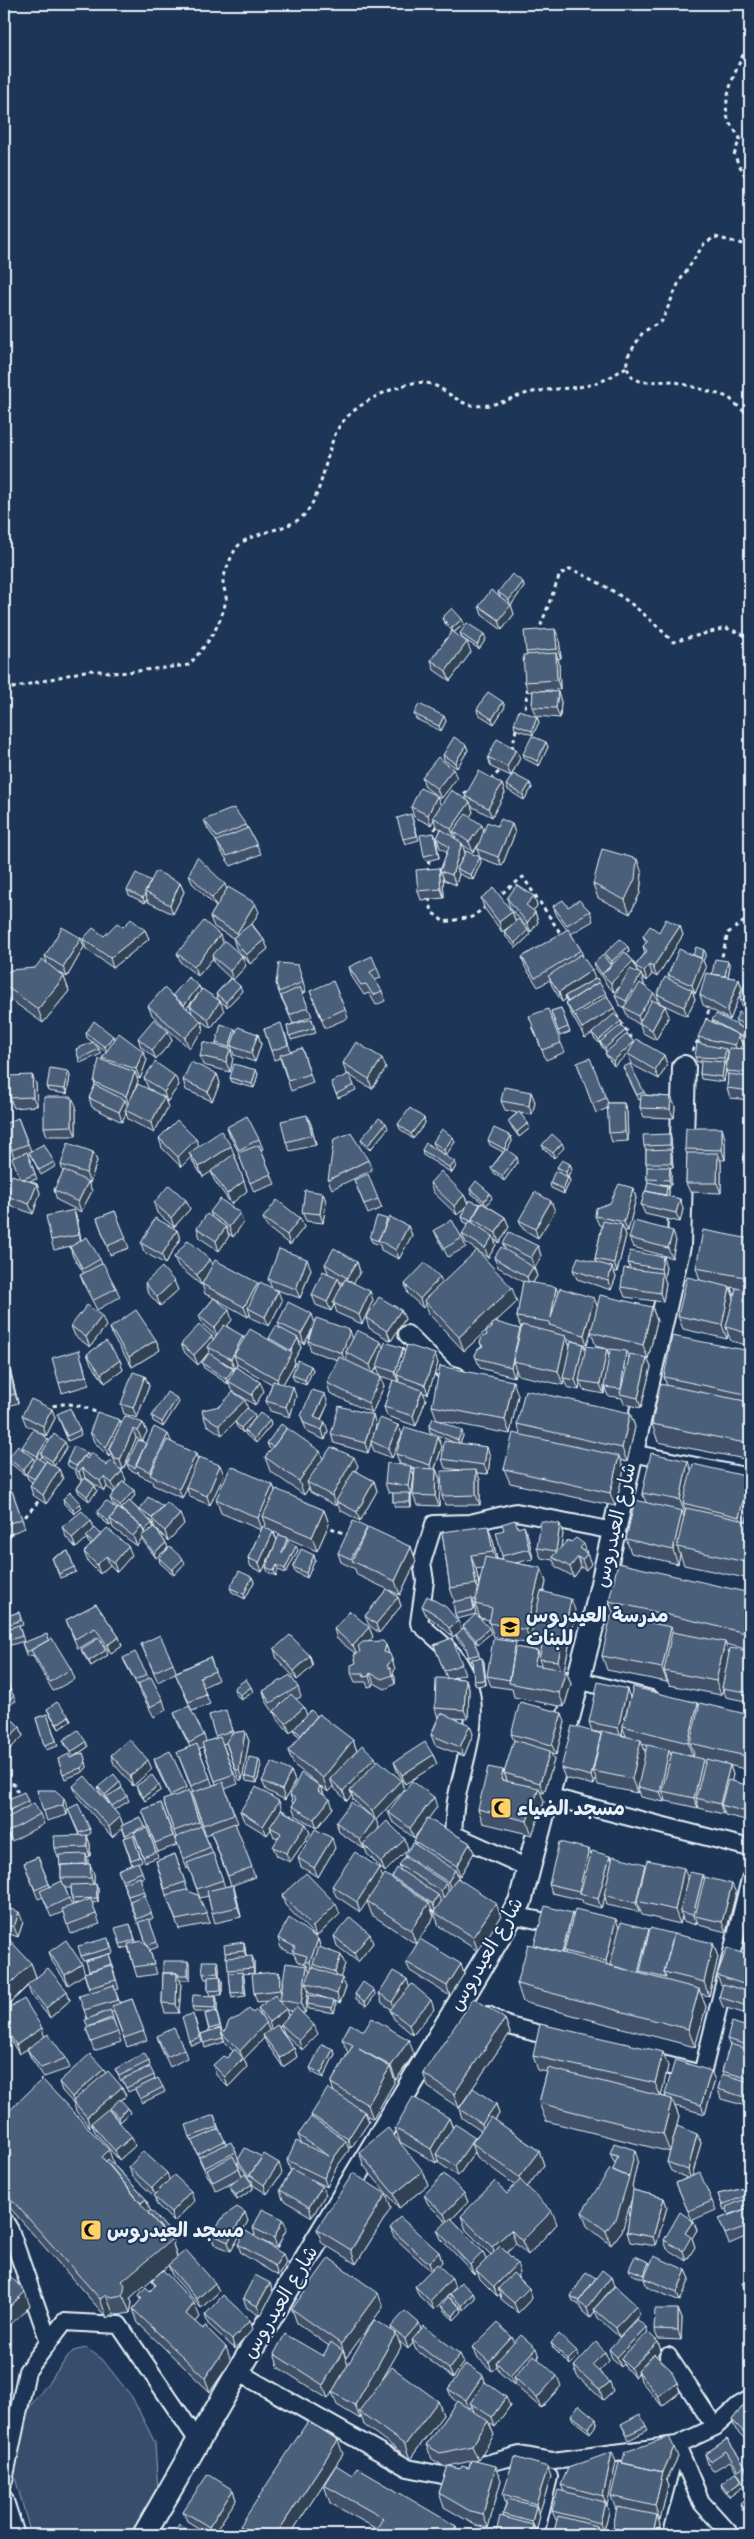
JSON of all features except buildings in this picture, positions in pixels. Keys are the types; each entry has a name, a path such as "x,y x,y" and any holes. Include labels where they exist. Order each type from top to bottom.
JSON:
{"street":[{"name":"شارع العيدروس","path":"144,2535 238,2372 520,1902 578,1680 616,1565 614,1531 632,1453 628,1426 667,1340 679,1246 684,1067"},
{"path":"407,1334 446,1373 475,1381"},
{"path":"632,1453 750,1477"},
{"path":"528,1868 453,1834 456,1797 467,1762 475,1708 469,1685 455,1657 419,1623 425,1581 422,1562 434,1524 470,1523 516,1512 614,1531"},
{"path":"578,1680 664,1702"},
{"path":"547,1796 750,1848"},
{"path":"634,2057 702,2074 750,1880"},
{"path":"512,1914 578,1928"},
{"path":"711,1956 730,1960"},
{"path":"460,2001 509,2026 576,2043"},
{"path":"4,2220 10,2230 49,2342"},
{"path":"4,2480 27,2371 64,2322 119,2325 198,2442"},
{"path":"668,2356 715,2427"},
{"path":"238,2372 408,2468 442,2475 520,2455 553,2461 677,2445 715,2427 738,2406 750,2399"},
{"path":"653,2535 677,2445"},
{"path":"677,2445 701,2502 731,2535"},
{"path":"535,2535 553,2461"},
{"path":"4,2498 16,2535"}],"path":[{"path":"750,40 733,75 727,110 729,120 740,138 734,155 750,185"},
{"path":"4,690 89,670 119,673 189,665 213,637 226,599 223,581 235,549 242,542 292,524 304,514 324,477 334,436 343,420 370,399 410,383 438,386 468,404 486,406 533,392 588,387 613,377 626,367 628,356 643,332 662,322 679,282 704,244 715,237 750,246"},
{"path":"626,367 633,378 642,382 673,381 728,397 750,417"},
{"path":"536,638 560,574 571,569 606,585 647,616 673,642 726,628 750,637"},
{"path":"511,752 517,726 525,709 528,682"},
{"path":"485,783 493,779 504,767"},
{"path":"454,801 459,795 476,787"},
{"path":"431,842 432,833 440,820"},
{"path":"427,879 430,851"},
{"path":"428,896 432,912 444,922 472,917 523,877 566,942"},
{"path":"719,968 728,933 750,917"},
{"path":"684,1067 704,1030 712,995"},
{"path":"616,1014 637,1046"},
{"path":"46,1420 53,1406 65,1402 86,1407 104,1416"},
{"path":"4,1542 49,1490"},
{"path":"316,1521 360,1540"},
{"path":"4,1781 16,1785 18,1802"}],"shaded area":[{"path":"86,2348 102,2359 132,2397 155,2443 158,2490 129,2535 31,2535 11,2463 19,2421 73,2351"}],"place":[{"name":"مدرسة العيدروس للبنات","path":"510,1627"},
{"name":"مسجد الضياء","path":"501,1808"},
{"name":"مسجد العيدروس","path":"91,2230"}]}
